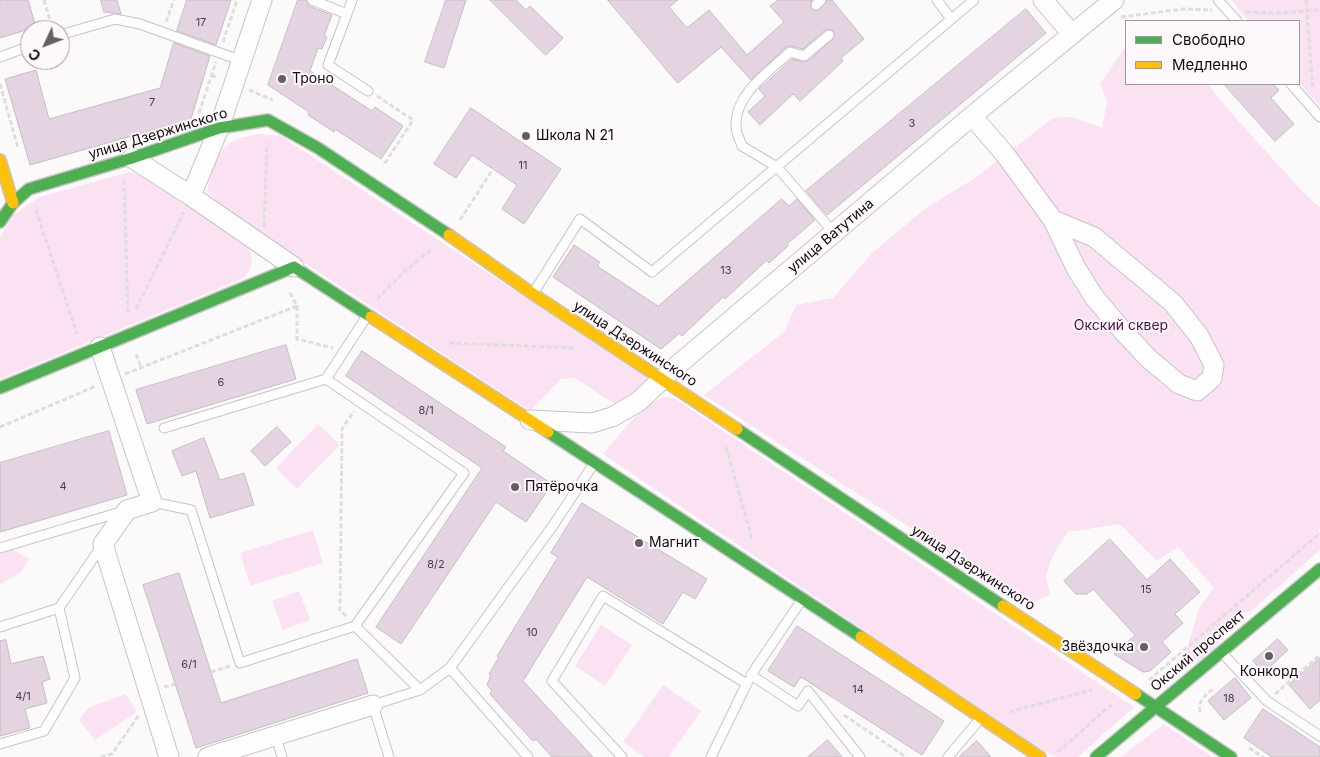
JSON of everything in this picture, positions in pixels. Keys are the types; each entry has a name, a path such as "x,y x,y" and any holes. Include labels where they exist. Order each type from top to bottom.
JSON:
{"street":[{"path":"191,196 219,128 262,0"},
{"path":"1043,0 1072,34"},
{"name":"улица Ватутина","path":"528,420 592,423 612,417 638,402 972,116 1114,0"},
{"path":"972,116 1004,153 1053,220 1076,268 1094,297 1122,330 1148,358 1179,384 1197,391 1212,378 1214,365 1199,336 1173,303 1094,237 1053,220"},
{"name":"улица Дзержинского","path":"0,222 13,203 29,189 219,128 268,120 318,148 533,294 1231,757"},
{"path":"127,159 191,196 294,267 595,462 1040,757"},
{"path":"0,160 13,203"},
{"path":"0,388 92,350 129,329 294,267"},
{"path":"92,350 152,502 127,510 103,544 169,757"},
{"name":"Окский проспект","path":"1096,757 1320,569"},
{"path":"208,757 373,705"}],"lane":[{"path":"312,0 347,14"},
{"path":"352,0 328,65 368,91"},
{"path":"937,0 952,19"},
{"path":"533,294 580,218 652,272 974,0"},
{"path":"1218,0 1236,20"},
{"path":"70,32 115,19 140,24 242,61"},
{"path":"829,35 804,56 790,52 753,86 740,104 736,127 742,146 777,167 834,233"},
{"path":"0,57 20,50"},
{"path":"1292,85 1317,114"},
{"path":"164,428 326,379 368,314"},
{"path":"152,502 191,510 240,663 355,626 464,473 326,379"},
{"path":"389,757 373,705 420,690 450,668 554,524 595,462"},
{"path":"0,548 127,510"},
{"path":"0,627 59,608 103,544"},
{"path":"622,757 552,681 603,596 747,684"},
{"path":"711,757 751,675 802,598"},
{"path":"0,744 44,731 75,678 59,608"},
{"path":"355,626 420,690"},
{"path":"1221,652 1267,701 1320,736"},
{"path":"450,668 528,757"},
{"path":"751,675 798,706 808,691 860,757"},
{"path":"948,757 980,718"},
{"path":"276,736 282,757"}],"path":[{"path":"44,0 50,20"},
{"path":"163,32 174,0"},
{"path":"197,117 237,0"},
{"path":"1306,0 1317,114"},
{"path":"1092,18 1183,9 1276,13 1320,10"},
{"path":"0,84 20,157"},
{"path":"368,91 413,120 380,171"},
{"path":"127,159 129,329 141,367"},
{"path":"368,314 385,289 449,236 493,169"},
{"path":"29,189 92,350"},
{"path":"129,329 191,196"},
{"path":"355,626 340,610 342,429 359,402"},
{"path":"725,445 752,541"},
{"path":"1053,756 1129,688 1143,685 1320,533"},
{"path":"1267,701 1320,655"},
{"path":"211,672 240,663"},
{"path":"1002,714 1104,687 1115,680"},
{"path":"101,757 112,754 151,698"},
{"path":"840,713 906,757"}],"green space":[{"path":"1231,0 1320,0 1320,107 1300,83 1300,20 1247,20"},
{"name":"Окский сквер","path":"1125,47 1125,85 1209,85 1289,177 1320,207 1320,529 1318,531 1320,533 1320,550 1250,612 1235,613 1214,634 1220,643 1200,661 1185,656 1199,608 1214,588 1178,547 1157,561 1120,524 1068,532 1053,555 1046,576 1050,595 1029,604 704,395 784,332 796,305 833,298 872,253 926,208 975,178 1053,118 1073,117 1102,128 1107,101 1100,84"},
{"path":"258,134 281,136 647,378 644,384 616,405 575,378 561,379 530,411 227,212 207,191 215,162 228,144 237,139"},
{"path":"130,172 143,177 243,242 252,260 248,273 244,278 0,379 0,237 14,215 39,197"},
{"path":"665,397 674,398 1134,707 1078,757 1056,757 1050,755 603,454 639,414 656,401"},
{"path":"318,424 340,445 297,489 276,468"},
{"path":"313,530 323,563 250,586 240,553"},
{"path":"0,542 29,559 21,572 0,584"},
{"path":"299,591 310,620 283,630 272,601"},
{"path":"601,625 632,645 605,686 575,666"},
{"path":"663,685 701,711 669,757 644,757 623,742"},
{"path":"126,694 137,712 95,740 79,720 88,708"},
{"path":"1164,724 1212,757 1121,757"}],"building":[{"path":"0,0 28,0 34,20 20,20 20,32 0,38"},
{"path":"101,0 117,0 121,14 104,12"},
{"path":"187,0 231,0 216,45 177,31"},
{"path":"298,0 306,0 309,6 332,15 324,36 327,37 322,49 318,48 310,71 372,111 375,107 403,126 381,159 335,129 334,132 308,115 309,112 268,85"},
{"path":"446,0 466,0 444,68 425,62"},
{"path":"490,0 516,0 526,10 530,6 563,38 546,55"},
{"path":"608,0 678,0 669,7 687,28 709,10 747,55 784,22 770,6 778,0 812,0 810,6 815,11 820,9 827,0 832,0 864,39 841,58 843,61 800,101 793,94 760,125 748,112 765,96 759,89 792,59 803,62 808,61 833,39 835,34 833,31 825,30 803,49 791,46 786,47 751,80 721,47 678,83"},
{"path":"1026,9 1046,33 827,215 806,191"},
{"path":"174,43 210,56 191,119 30,165 5,79 36,70 49,119 160,88"},
{"path":"1225,85 1274,85 1279,90 1271,98 1294,124 1275,141"},
{"path":"471,108 561,169 524,224 502,209 517,185 472,155 456,178 434,164"},
{"path":"782,199 789,206 797,199 815,220 787,244 788,246 769,263 767,260 725,299 723,297 682,336 680,333 661,349 553,277 574,245 600,262 597,266 658,306"},
{"path":"286,345 296,379 147,424 136,390"},
{"path":"362,351 506,447 503,451 552,484 526,522 496,502 401,644 376,627 482,468 346,376"},
{"path":"277,427 291,442 265,466 251,451"},
{"path":"109,431 127,495 0,532 0,463"},
{"path":"204,438 220,480 244,473 254,505 210,518 196,471 182,476 172,451"},
{"path":"582,503 707,579 695,599 683,592 663,624 587,577 523,681 593,757 552,757 536,739 533,741 505,711 490,694 492,691 487,685 491,675 489,674 499,657 497,656 558,557 551,553"},
{"path":"1110,539 1147,580 1170,559 1200,592 1175,614 1183,623 1162,642 1171,652 1150,671 1143,672 1114,654 1135,635 1093,589 1087,594 1076,594 1064,581"},
{"path":"179,573 221,703 357,659 368,693 196,748 143,585"},
{"path":"797,626 944,721 922,755 801,677 794,687 768,671"},
{"path":"1278,639 1288,650 1263,673 1253,661"},
{"path":"6,640 11,664 43,656 50,679 42,682 47,703 25,709 30,728 0,736 0,641"},
{"path":"1320,658 1320,700 1310,709 1289,685"},
{"path":"1235,678 1251,698 1224,720 1208,701"},
{"path":"1263,709 1320,747 1320,757 1272,757 1244,738"},
{"path":"828,740 842,757 808,757"},
{"path":"977,741 991,757 959,757"}],"traffic: fast":[{"path":"0,222 13,203 29,189 132,158 219,128 268,120 318,148 449,235"},
{"path":"0,388 294,267 371,317"},
{"path":"737,429 1003,606"},
{"path":"548,432 861,637"},
{"path":"1096,757 1320,569"},
{"path":"1136,694 1231,757"}],"traffic: slow":[{"path":"0,160 13,203"},
{"path":"449,235 533,294 737,429"},
{"path":"371,317 548,432"},
{"path":"1003,606 1136,694"},
{"path":"861,637 1040,757"}],"place":[{"name":"Троно","path":"282,79"},
{"name":"Школа N 21","path":"526,136"},
{"name":"Пятёрочка","path":"515,487"},
{"name":"Магнит","path":"639,543"},
{"name":"Звёздочка","path":"1144,647"},
{"name":"Конкорд","path":"1269,656"}]}
